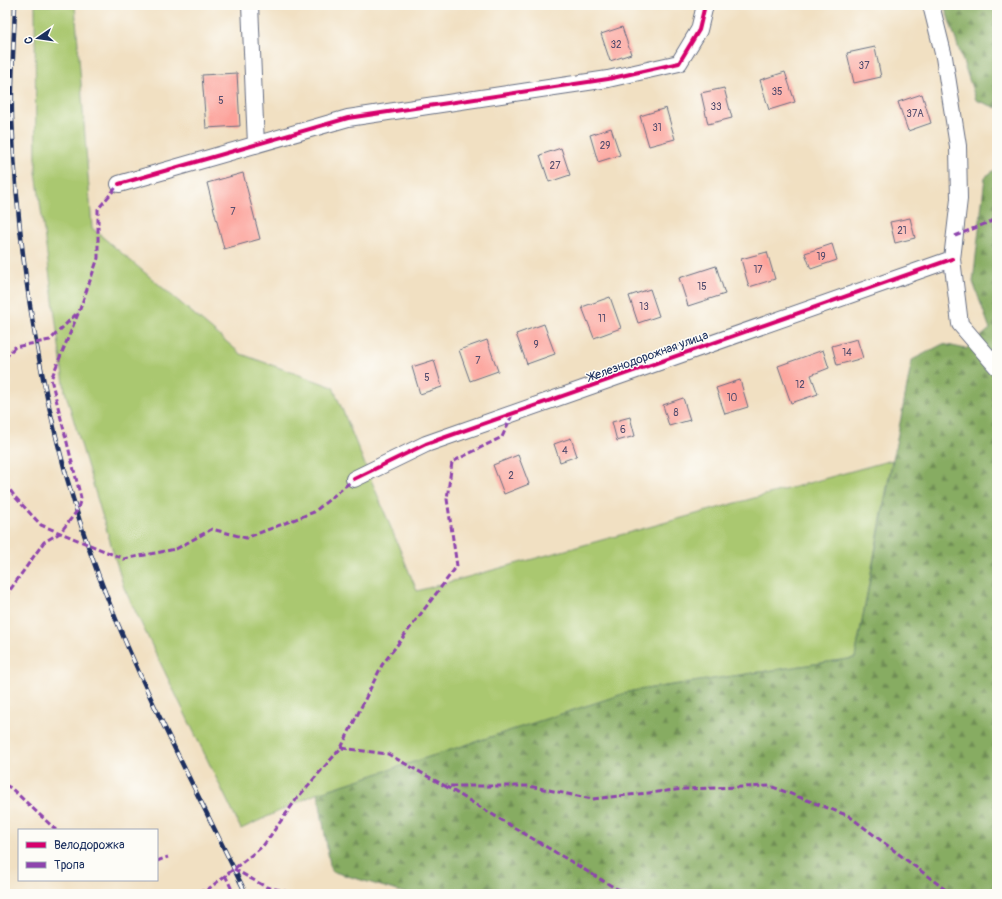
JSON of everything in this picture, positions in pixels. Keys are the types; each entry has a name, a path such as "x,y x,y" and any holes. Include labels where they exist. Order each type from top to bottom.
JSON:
{"street":[{"path":"250,5 256,145"},
{"path":"120,184 348,118 608,79 679,63 699,30 705,5"},
{"path":"932,5 944,56 958,146 959,199 952,258 960,324 997,367"},
{"name":"Железнодорожная улица","path":"354,479 426,444 952,258"}],"green space":[{"path":"35,5 75,5 92,228 241,354 333,387 417,591 892,460 855,658 632,691 318,793 241,829 124,588 65,391 36,172"},
{"path":"944,5 997,5 997,108 976,100"},
{"path":"997,168 997,894 408,894 331,871 318,793 632,691 855,658 912,360 943,344 966,349 990,329 973,282 985,177"}],"building":[{"path":"622,27 631,54 610,61 601,34"},
{"path":"875,47 881,77 854,83 847,53"},
{"path":"785,72 795,102 769,110 760,80"},
{"path":"237,73 240,126 206,128 202,75"},
{"path":"724,88 732,118 708,124 701,93"},
{"path":"922,94 931,123 908,131 898,102"},
{"path":"666,108 675,139 649,146 640,116"},
{"path":"611,128 620,155 598,162 590,135"},
{"path":"561,148 570,175 549,182 540,155"},
{"path":"243,173 260,239 224,249 207,183"},
{"path":"910,218 915,238 895,243 890,222"},
{"path":"832,244 837,260 811,269 805,253"},
{"path":"767,252 775,279 749,287 741,259"},
{"path":"716,266 725,294 688,306 679,278"},
{"path":"650,289 659,316 638,323 629,296"},
{"path":"610,297 621,328 594,338 582,307"},
{"path":"544,324 555,354 527,364 516,334"},
{"path":"857,339 863,358 837,365 832,346"},
{"path":"487,340 498,371 470,381 459,350"},
{"path":"823,350 829,368 811,375 818,394 791,403 778,366"},
{"path":"434,360 442,387 420,394 412,367"},
{"path":"740,380 748,407 725,414 716,388"},
{"path":"683,398 690,420 669,426 663,405"},
{"path":"630,417 635,436 617,441 612,422"},
{"path":"571,438 577,456 560,462 554,444"},
{"path":"518,455 529,484 504,494 493,465"}],"railway":[{"path":"15,5 12,117 15,177 21,238 29,300 40,361 68,482 86,541 107,597 139,673 246,894"}],"marked path":[{"path":"5,597 44,542 60,533 77,511 81,498 51,379 80,309 98,258 98,209 119,184"},
{"path":"955,236 997,219"},
{"path":"5,358 15,347 50,340 78,312"},
{"path":"997,380 993,400 997,407"},
{"path":"341,748 382,665 457,566 447,499 452,462 502,437 512,415"},
{"path":"5,483 15,497 41,525 124,559 176,549 212,529 246,538 314,512 354,479"},
{"path":"189,894 207,890 263,846 298,797 341,748 388,754 445,786 529,786 592,799 685,789 770,786 849,816 951,894"},
{"path":"5,785 11,788 55,829"},
{"path":"445,786 615,888 630,894"},
{"path":"158,861 168,857"},
{"path":"234,869 266,887 298,894"},
{"path":"225,875 234,894"}],"cycle path":[{"path":"119,184 348,118 608,79 679,63 699,30 705,5"},
{"path":"354,479 426,444 952,259"}]}
